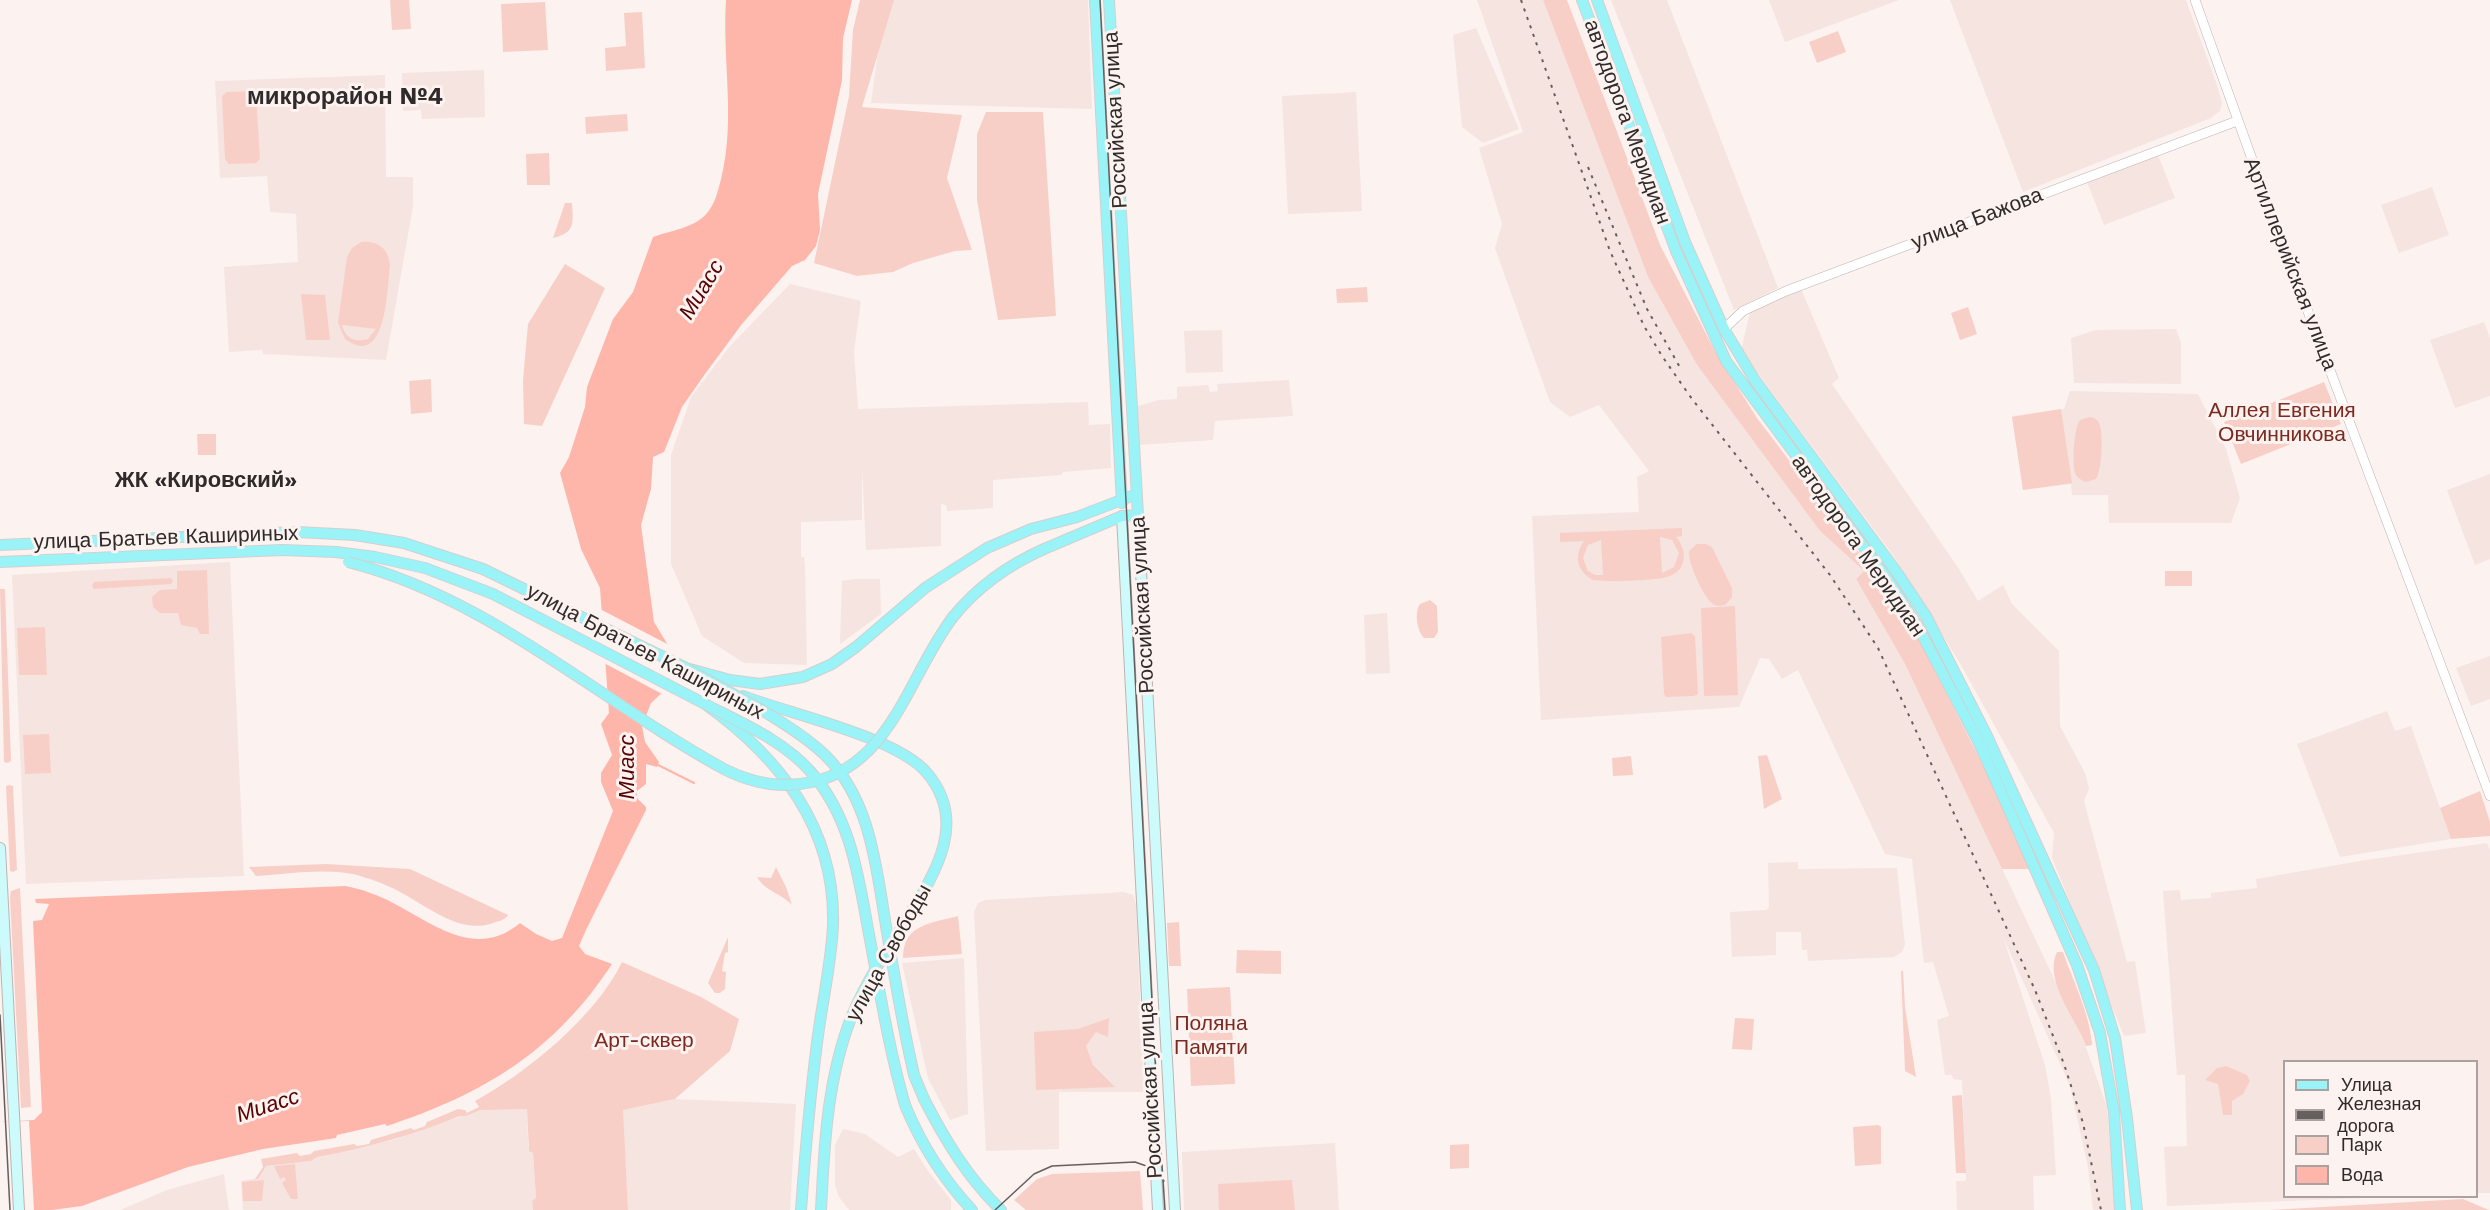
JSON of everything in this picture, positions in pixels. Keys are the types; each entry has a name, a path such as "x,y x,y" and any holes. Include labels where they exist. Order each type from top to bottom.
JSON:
{"main road":[{"name":"Российская улица","path":"1095,0 1158,1210"},
{"name":"Российская улица","path":"1109,0 1175,1210"},
{"name":"автодорога Меридиан","path":"1582,0 1676,251 1726,361 1888,580 1917,625 1978,741 2006,803 2080,975 2100,1034 2114,1112 2120,1210"},
{"name":"автодорога Меридиан","path":"1597,0 1685,242 1724,329 1754,379 1896,571 1926,616 1987,736 2094,970 2105,1003 2121,1072 2137,1209"},
{"path":"1098,63 1113,63"},
{"path":"686,668 730,680 760,684 791,680 815,672 848,653 925,588 971,557 1014,536 1055,521 1077,517 1137,494"},
{"path":"351,558 450,598 715,764 749,780 786,785 823,779 848,768 864,756 888,728 932,649 955,616 979,590 1002,571 1044,549 1122,516 1138,515"},
{"name":"улица Братьев Кашириных","path":"0,545 297,532 355,535 431,550 483,569 686,668 806,740 840,773 861,811 872,847 914,1075 942,1135 960,1162 1001,1210"},
{"name":"улица Братьев Кашириных","path":"0,562 304,550 425,568 477,586 546,619 767,738 793,755 822,787 841,818 855,859 885,1023 905,1105 932,1158 957,1195 972,1210"},
{"name":"улица Свободы","path":"721,688 879,742 909,757 927,773 945,807 944,846 934,872 867,986 848,1025 834,1073 829,1106 821,1210"},
{"path":"1133,702 1149,701"},
{"name":"улица Свободы","path":"705,704 746,735 782,774 809,816 821,844 831,886 833,925 831,954 819,1026 808,1118 801,1210"},
{"path":"0,848 19,1210"}],"street":[{"name":"Артиллерийская улица","path":"2195,0 2236,121 2490,796"},
{"name":"улица Бажова","path":"1724,329 1743,311 1794,288 2236,121"}],"shaded area":[{"path":"885,0 1088,0 1092,109 871,103"},
{"path":"1477,0 1543,0 1648,277 1697,365 1820,531 1864,571 1856,579 1905,664 2084,1042 2107,1107 2115,1210 2093,1210 2088,1167 2070,1086 2003,937 2045,1065 2051,1098 2056,1175 2033,1176 2034,1210 1957,1210 1956,1181 1966,1181 1962,1080 1953,1079 1952,1075 1945,1075 1937,1020 1949,1016 1933,962 1924,963 1912,859 1885,854 1798,670 1782,679 1769,659 1760,658 1739,707 1541,720 1532,516 1639,512 1637,477 1649,471 1599,405 1570,417 1550,402 1495,248 1502,224 1479,148 1523,132"},
{"path":"1611,0 1667,0 1778,288 1734,310"},
{"path":"1769,0 1899,0 1785,42"},
{"path":"1950,0 2186,0 2217,85 2222,103 2220,111 2211,118 2023,192"},
{"path":"1476,28 1519,129 1483,143 1462,127 1453,35"},
{"path":"484,70 485,117 422,119 421,110 403,111 402,73"},
{"path":"385,75 386,177 413,177 413,206 386,360 263,354 262,350 229,352 224,267 298,262 296,214 270,212 267,176 220,178 215,81"},
{"path":"1356,92 1362,211 1288,214 1282,96"},
{"path":"2158,155 2175,198 2104,225 2087,182"},
{"path":"2432,187 2449,235 2399,253 2381,205"},
{"path":"790,284 861,301 854,351 858,409 1088,402 1089,425 1110,424 1111,468 1063,472 1061,475 993,480 993,508 947,511 946,505 941,504 941,546 866,550 862,467 862,520 801,522 801,557 804,557 805,566 807,665 744,663 702,636 671,564 671,455 691,397 730,346"},
{"path":"1801,289 1839,378 1832,384 1959,569 1978,601 2003,585 2012,604 2059,651 2060,726 2085,773 2089,789 2084,801 2127,962 2135,961 2146,1033 2124,1036 2052,858 2054,833 1961,665 1893,555 1741,351 1750,312"},
{"path":"2484,322 2490,338 2490,396 2455,408 2430,340"},
{"path":"2176,329 2181,343 2181,384 2074,383 2071,338 2096,330"},
{"path":"1222,330 1223,372 1186,373 1184,331"},
{"path":"1289,380 1293,416 1215,421 1213,440 1138,445 1138,406 1159,400 1177,399 1177,387 1208,385 1210,392 1218,391 1217,384"},
{"path":"2070,391 2198,394 2226,449 2240,498 2231,523 2109,523 2108,495 2072,495 2071,484 2023,490 2012,416 2064,409"},
{"path":"2490,474 2490,559 2475,565 2447,490"},
{"path":"230,562 244,876 26,884 12,575"},
{"path":"880,579 881,614 840,644 842,581"},
{"path":"1387,613 1390,673 1366,674 1364,615"},
{"path":"2490,656 2490,699 2471,706 2456,668"},
{"path":"2387,711 2395,731 2411,726 2451,839 2340,857 2297,744"},
{"path":"2487,843 2490,851 2490,1193 2478,1193 2478,1060 2283,1060 2283,1198 2361,1198 2167,1206 2164,1147 2187,1146 2185,1075 2177,1075 2163,891 2180,890 2181,900 2211,898 2211,893 2257,888 2256,879 2366,860"},
{"path":"1798,862 1798,869 1897,868 1905,945 1902,952 1894,957 1808,961 1807,950 1802,950 1801,932 1776,932 1776,955 1732,957 1730,912 1766,910 1769,907 1768,863"},
{"path":"1123,892 1133,895 1136,905 1144,1092 1059,1092 1059,1149 986,1151 974,912 978,903 985,900"},
{"path":"964,958 968,1114 950,1120 928,1078 902,963"},
{"path":"675,1099 796,1104 790,1210 628,1210 622,1110"},
{"path":"479,1107 527,1109 528,1144 529,1150 533,1153 536,1198 532,1201 533,1210 243,1210 241,1181 258,1178 265,1166 311,1161 317,1157 393,1140 459,1117"},
{"path":"843,1129 865,1134 898,1157 914,1149 951,1200 951,1210 849,1210 839,1197 835,1185 835,1145"},
{"path":"1335,1143 1339,1210 1184,1210 1182,1152"},
{"path":"224,1174 229,1210 120,1210 167,1190"}],"green space":[{"path":"390,0 409,0 411,29 392,30"},
{"path":"860,0 894,0 862,107 962,115 947,178 972,250 955,251 913,263 893,272 857,276 814,263 849,96 853,30"},
{"path":"1543,0 1567,0 1660,245 1716,353 1757,418 1858,551 1914,630 2033,869 2002,869 1905,664 1856,579 1864,571 1820,531 1697,365 1648,277"},
{"path":"545,2 548,50 503,52 501,4"},
{"path":"642,12 645,68 606,71 605,48 626,46 624,13"},
{"path":"1838,31 1846,52 1817,63 1809,42"},
{"path":"251,91 256,95 260,159 256,163 229,164 225,159 222,96 227,92"},
{"path":"986,112 1043,112 1056,316 998,320 977,200 977,134"},
{"path":"627,114 628,131 586,134 585,117"},
{"path":"549,153 550,185 527,185 526,154"},
{"path":"565,203 572,203 571,226 566,233 553,238"},
{"path":"361,242 377,244 385,250 390,266 386,307 377,335 369,344 359,346 345,339 338,323 347,257 352,248","holes":["342,325 376,329 368,339 359,340 348,336"]},
{"path":"565,264 605,288 542,426 524,424 523,380 528,324"},
{"path":"1367,287 1368,302 1337,303 1336,289"},
{"path":"301,294 325,295 330,340 306,340"},
{"path":"1968,307 1977,334 1960,340 1951,313"},
{"path":"431,379 432,412 411,414 409,381"},
{"name":"Аллея Евгения Овчинникова","path":"2324,382 2341,424 2241,464 2224,422"},
{"path":"2061,409 2072,483 2023,490 2012,417"},
{"path":"2090,417 2099,424 2101,453 2100,469 2096,479 2086,482 2079,479 2075,473 2074,445 2080,420"},
{"path":"197,434 216,434 216,455 198,455"},
{"path":"1682,528 1682,536 1676,537 1684,553 1683,564 1676,573 1664,578 1632,581 1593,580 1583,572 1578,562 1584,541 1560,542 1560,533","holes":["1660,537 1672,540 1679,553 1674,567 1662,573","1601,540 1603,575 1595,575 1588,571 1583,558 1588,545"]},
{"path":"1697,544 1712,547 1732,588 1732,597 1725,605 1717,606 1712,603 1697,579 1689,551"},
{"path":"207,570 209,634 200,634 197,628 181,625 178,613 160,613 153,607 152,597 160,590 177,589 177,571"},
{"path":"2165,571 2192,571 2192,586 2165,586"},
{"path":"171,578 173,581 171,584 94,589 92,586 94,582"},
{"path":"0,589 5,589 11,761 8,763 4,762"},
{"path":"1430,600 1437,606 1438,632 1434,638 1424,638 1418,626 1417,612 1420,604"},
{"path":"1735,606 1738,695 1704,696 1701,608"},
{"path":"45,627 47,675 19,675 17,628"},
{"path":"1691,633 1695,636 1698,694 1666,697 1661,637"},
{"path":"49,734 51,773 25,774 23,735"},
{"path":"1767,755 1782,799 1764,809 1758,756"},
{"path":"1631,756 1633,775 1613,776 1612,758"},
{"path":"6,786 13,786 17,870 13,872 10,871"},
{"path":"2480,791 2490,822 2490,836 2451,839 2440,808"},
{"path":"326,864 410,869 508,915 504,919 481,926 468,925 444,917 389,886 353,874 317,871 256,876 249,867"},
{"path":"776,867 792,905 765,886 757,877 771,878"},
{"path":"20,888 31,1107 21,1108 10,898 11,891"},
{"path":"958,916 962,954 903,958 904,947 914,932 929,923"},
{"path":"1179,922 1181,966 1169,966 1167,923"},
{"path":"728,937 728,952 725,953 722,971 726,972 725,989 720,993 715,993 708,983"},
{"path":"1237,950 1281,951 1281,974 1236,973"},
{"path":"2057,952 2063,952 2088,1021 2092,1045 2086,1046 2057,987 2054,963"},
{"name":"Арт-сквер","path":"622,962 701,997 739,1019 730,1051 675,1099 623,1110 628,1210 533,1210 532,1201 536,1198 533,1153 529,1151 527,1109 480,1110 407,1135 317,1157 311,1161 266,1166 258,1179 255,1179 263,1167 261,1159 297,1153 300,1156 311,1154 314,1151 354,1144 357,1146 369,1144 371,1140 425,1126 427,1122 458,1109 465,1110 467,1113 479,1107 475,1101 538,1059 578,1022 596,1002"},
{"path":"1903,970 1905,1007 1916,1077 1905,1071 1901,972"},
{"name":"Поляна Памяти","path":"1230,987 1235,1084 1191,1086 1187,989"},
{"path":"1109,1018 1108,1037 1096,1032 1086,1046 1093,1065 1115,1087 1036,1090 1034,1032 1078,1029"},
{"path":"1735,1018 1754,1019 1752,1050 1732,1049"},
{"path":"2226,1066 2247,1075 2250,1081 2243,1094 2232,1101 2232,1115 2223,1115 2218,1084 2205,1080 2217,1068"},
{"path":"1962,1095 1966,1173 1956,1173 1952,1096"},
{"path":"1878,1125 1881,1127 1881,1164 1855,1166 1853,1127"},
{"path":"1469,1144 1469,1168 1450,1169 1450,1145"},
{"path":"295,1164 298,1199 291,1199 282,1183 286,1180 284,1177 280,1179 274,1166"},
{"path":"1140,1171 1143,1210 1026,1210 1014,1200 1037,1179 1052,1174"},
{"path":"264,1180 262,1201 243,1201 242,1182"},
{"path":"1292,1180 1295,1210 1219,1210 1218,1184"},
{"path":"2463,1199 2489,1210 2270,1210"}],"water":[{"name":"Миасс","path":"726,0 852,0 843,38 842,80 818,194 820,230 816,246 805,260 792,266 742,324 682,407 664,452 653,457 651,489 641,525 654,622 671,650 664,691 651,703 642,726 645,742 659,762 657,767 646,764 646,784 637,791 637,798 646,810 579,946 585,954 612,964 590,995 541,1045 486,1084 422,1113 387,1126 385,1124 337,1135 336,1138 263,1149 188,1167 82,1206 52,1210 0,1210 0,1122 34,1120 42,1112 33,921 42,920 49,904 36,903 35,899 345,886 382,897 455,935 487,938 504,934 520,923 552,941 562,938 613,811 601,782 601,773 612,755 601,724 609,713 600,588 581,549 560,473 569,457 585,407 587,387 613,319 633,292 653,237 696,222 707,213 716,197 728,135"}],"pier":[{"path":"598,608 673,647 675,679 664,695 602,662"},
{"path":"29,1121 34,1210 0,1210 0,1122"}],"waterway":[{"path":"656,764 694,783"}],"tram line":[{"path":"1100,0 1155,1059 1165,1210"},
{"path":"0,1015 10,1210"},
{"path":"995,1210 1034,1174 1052,1166 1135,1162 1152,1168 1164,1181"}],"railway":[{"path":"1521,0 1610,251 1644,326 1692,399 1830,575 1878,648 2035,990 2064,1064 2083,1123 2101,1210"},
{"path":"1588,167 1647,309 1682,371"}],"district":[{"name":"микрорайон №4","path":"345,97"},
{"name":"ЖК «Кировский»","path":"206,481"}]}
